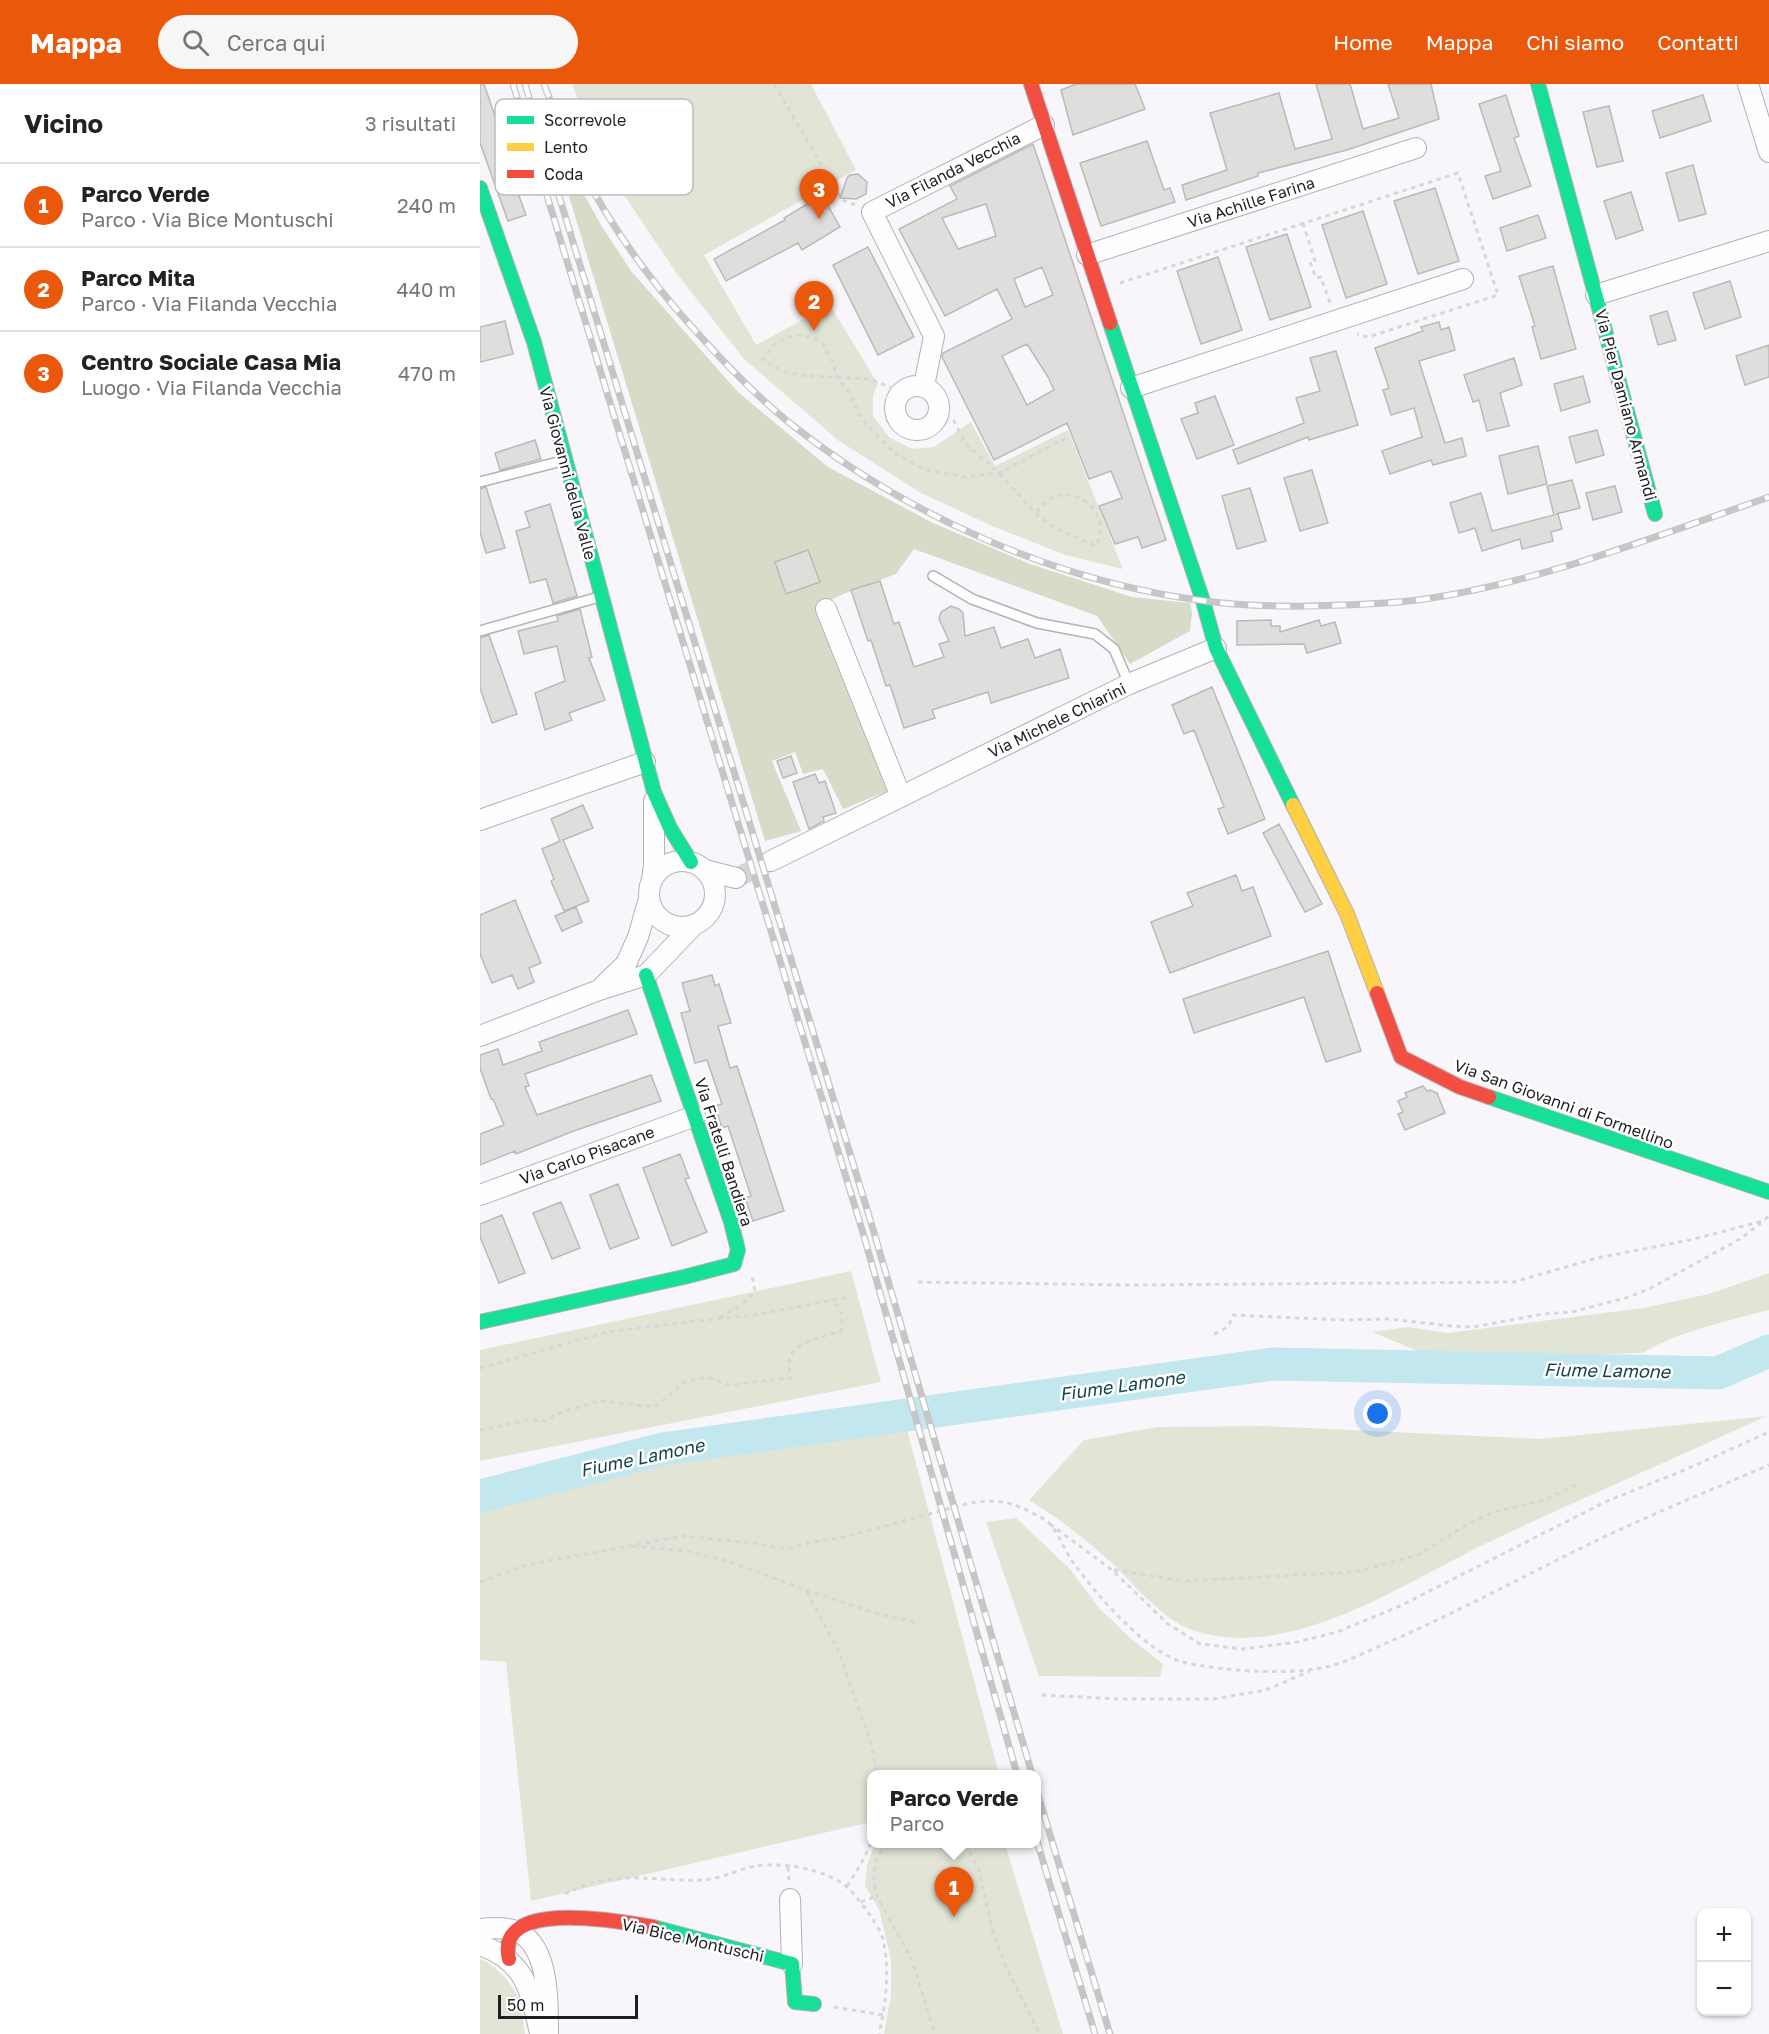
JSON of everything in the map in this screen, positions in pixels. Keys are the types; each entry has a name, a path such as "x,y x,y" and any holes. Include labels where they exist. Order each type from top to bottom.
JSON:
{"street":[{"name":"Via Pier Damiano Armandi","path":"1539,84 1655,514"},
{"path":"1748,84 1769,152"},
{"path":"1036,86 1044,124 1203,601 1216,648"},
{"name":"Via Filanda Vecchia","path":"924,386 934,336 872,212 1044,124"},
{"name":"Via Achille Farina","path":"1087,255 1416,148"},
{"name":"Via Giovanni della Valle","path":"480,188 534,342 654,792 670,828 698,866"},
{"name":"Via Pier Damiano Armandi","path":"1596,295 1769,241"},
{"path":"1131,388 1463,279"},
{"path":"912,386 924,386 938,400 939,409 932,425 915,430 905,426 895,408 902,392 912,386"},
{"path":"826,609 901,797"},
{"name":"Via Michele Chiarini","path":"771,861 1129,684 1216,648"},
{"name":"Via San Giovanni di Formellino","path":"1216,648 1347,914 1401,1057 1460,1087 1769,1191"},
{"path":"480,820 645,762"},
{"name":"Via Giovanni della Valle","path":"652,879 654,792"},
{"path":"598,990 626,964 638,937 652,879 659,870 679,861 736,878 716,895"},
{"path":"480,1036 598,990 646,975 692,927 709,915 714,906 716,895 711,877 698,866"},
{"path":"649,899 660,919 681,928 692,927"},
{"name":"Via Fratelli Bandiera","path":"646,975 731,1222 738,1250 734,1264"},
{"name":"Via Carlo Pisacane","path":"480,1195 695,1116"},
{"path":"480,1322 734,1264"},
{"path":"790,1899 795,2001 814,2004"},
{"path":"509,1959 526,1955 558,1916"},
{"name":"Via Bice Montuschi","path":"515,1930 536,1920 558,1916 638,1923 792,1964"},
{"path":"480,1929 515,1930 534,1947 544,1970 548,2034"},
{"path":"509,1959 508,1941 515,1930"},
{"path":"480,1945 509,1959 520,1971 528,1988 540,2034"}],"lane":[{"path":"480,482 565,460"},
{"path":"933,576 972,599 1037,623 1095,634 1114,649 1129,684"},
{"path":"480,631 601,596"}],"path":[{"path":"774,84 842,200 872,212"},
{"path":"1099,290 1458,173 1498,295 1368,337 1351,332"},
{"path":"1303,224 1315,261 1310,262 1316,278 1321,277 1330,306"},
{"path":"902,392 870,379 834,376 798,375 781,370 763,360 773,345 787,337 800,335 812,337 823,344 834,364 834,376 849,392 861,418 894,453 926,470 965,477 999,473 1066,438"},
{"path":"939,409 954,421 965,443 999,473 1036,514 1053,528 1096,546 1101,536 1101,524 1096,512 1076,495 1055,496 1044,502 1036,514"},
{"path":"1214,1334 1221,1332 1231,1322 1233,1315 1343,1320 1389,1319 1473,1327 1543,1314 1572,1312 1629,1297 1649,1289 1740,1239 1769,1216"},
{"path":"918,1282 1129,1286 1514,1282 1597,1258 1690,1240 1763,1221"},
{"path":"718,1319 743,1304 755,1291 752,1274 734,1264"},
{"path":"480,1368 608,1332 755,1315 849,1297"},
{"path":"480,1430 528,1420 545,1421 560,1413 598,1401 658,1405 683,1383 699,1378 709,1378 729,1385 791,1378 789,1362 794,1351 802,1344 841,1331 843,1321 840,1307 833,1300"},
{"path":"480,1582 526,1565 683,1536 787,1549 810,1542 841,1538 983,1500 1019,1505 1048,1522 1112,1570 1168,1624 1200,1644 1244,1649 1297,1642 1337,1632 1401,1606 1605,1502 1687,1469 1769,1432"},
{"path":"1042,1695 1120,1700 1213,1699 1266,1690 1314,1669 1354,1657 1418,1629 1586,1545 1769,1465"},
{"path":"1112,1570 1185,1581 1354,1572 1418,1555 1468,1524 1494,1512 1544,1500 1578,1484"},
{"path":"1048,1522 1072,1561 1102,1600 1130,1628 1158,1650 1185,1663 1229,1669 1280,1671 1314,1669"},
{"path":"628,1546 686,1551 727,1561 879,1614 919,1623"},
{"path":"806,1590 838,1650 871,1743 876,1770"},
{"path":"847,1886 869,1848"},
{"path":"883,1848 875,1863 874,1885 877,1896 912,1960 935,2034"},
{"path":"967,1848 978,1867 993,1932 1007,1969 1040,2034"},
{"path":"564,1895 583,1884 620,1877 705,1880 756,1866 797,1867 825,1874 847,1886 861,1902 882,1936 886,1962 886,1994 879,2034"},
{"path":"861,1902 877,1896"},
{"path":"814,2004 883,2014"}],"shaded area":[{"path":"572,84 811,84 856,170 704,255 756,345 830,305 878,384 873,395 873,416 889,437 912,449 934,447 971,422 995,466 1068,430 1123,569 1065,555 992,526 921,493 839,441 744,359 677,274 624,195 693,195 693,99 578,99"},
{"path":"851,1271 881,1382 480,1461 480,1350"},
{"path":"1769,1273 1769,1310 1688,1333 1642,1353 1537,1356 1427,1355 1372,1332 1408,1327 1448,1333 1643,1308 1709,1294"},
{"path":"1767,1416 1491,1541 1348,1613 1309,1627 1271,1636 1232,1638 1195,1631 1182,1626 1147,1599 1115,1566 1087,1542 1029,1500 1084,1440 1158,1427 1264,1426 1540,1439"},
{"path":"905,1422 998,1770 867,1770 867,1823 531,1901 506,1662 480,1660 480,1499 664,1456 827,1435"},
{"path":"1016,1518 1070,1569 1099,1608 1130,1638 1163,1664 1160,1677 1039,1676 986,1522"},
{"path":"873,1848 1006,1848 1063,2034 884,2034 891,1995 891,1960 879,1909 865,1886 867,1865"},
{"path":"480,1959 493,1966 515,1992 521,2005 525,2034 480,2034"}],"green space":[{"path":"569,195 584,195 631,271 738,392 828,467 933,523 1030,564 1132,597 1190,603 1192,613 1190,631 1130,664 1097,616 914,549 896,574 843,594 818,607 888,791 843,809 823,769 803,774 795,752 772,761 801,831 765,841"}],"building":[{"path":"480,84 484,84 495,116 495,185 480,143"},
{"path":"1076,84 1135,84 1145,109 1073,135 1061,90"},
{"path":"1316,84 1350,84 1363,129 1399,118 1388,84 1431,84 1439,119 1347,150 1258,173 1258,176 1186,200 1182,185 1227,170 1210,113 1279,93 1295,149 1332,139"},
{"path":"1506,95 1519,136 1514,138 1531,186 1493,199 1485,176 1501,171 1479,104"},
{"path":"1703,95 1711,121 1660,138 1652,111"},
{"path":"1609,106 1623,161 1597,167 1583,112"},
{"path":"1147,141 1164,190 1170,188 1175,202 1101,226 1080,163"},
{"path":"1033,144 1166,540 1142,548 1138,537 1115,544 1099,506 1122,498 1111,471 1089,479 1067,423 994,460 942,357 943,353 1012,319 997,289 945,316 899,229 957,199 950,186","holes":["986,204 996,236 958,249 942,218","1042,267 1053,295 1025,307 1014,279","1027,344 1054,390 1027,405 1002,356"]},
{"path":"1693,165 1706,214 1679,221 1666,173"},
{"path":"858,174 867,182 866,194 856,199 840,198 847,178"},
{"path":"1435,188 1459,261 1418,274 1394,201"},
{"path":"1631,192 1643,230 1616,239 1604,201"},
{"path":"499,195 519,195 526,215 508,221"},
{"path":"822,195 840,227 802,250 798,243 726,281 714,259 785,220 784,218"},
{"path":"1363,211 1387,284 1346,298 1322,225"},
{"path":"1538,215 1546,238 1507,251 1500,228"},
{"path":"1287,234 1311,307 1270,320 1246,247"},
{"path":"868,247 914,337 878,355 833,265"},
{"path":"1218,257 1242,330 1201,344 1177,271"},
{"path":"1553,266 1576,349 1541,359 1532,327 1535,326 1519,276"},
{"path":"1730,281 1741,317 1705,329 1693,293"},
{"path":"1667,311 1676,340 1658,345 1650,316"},
{"path":"505,321 513,354 480,362 480,327"},
{"path":"1439,322 1441,330 1449,327 1455,350 1419,361 1445,443 1462,438 1466,456 1433,465 1431,460 1390,474 1382,451 1422,437 1414,408 1391,415 1383,390 1389,388 1375,348 1423,331 1421,327"},
{"path":"1769,345 1769,377 1745,385 1736,356"},
{"path":"1336,351 1358,425 1309,440 1308,437 1238,464 1233,450 1304,423 1296,398 1320,391 1310,358"},
{"path":"1514,358 1522,385 1500,393 1509,426 1487,431 1479,400 1473,402 1464,375"},
{"path":"1583,376 1590,402 1561,411 1554,384"},
{"path":"1215,396 1234,445 1197,459 1181,419 1198,413 1195,403"},
{"path":"1597,430 1604,455 1576,463 1569,437"},
{"path":"535,440 541,459 500,470 495,453"},
{"path":"1538,446 1547,484 1508,494 1499,456"},
{"path":"1312,470 1328,523 1300,531 1284,478"},
{"path":"1572,480 1580,508 1556,514 1558,514 1562,529 1551,532 1553,541 1522,549 1520,539 1482,551 1475,528 1459,533 1450,503 1481,493 1492,531 1554,515 1547,486"},
{"path":"1615,486 1622,512 1593,520 1586,493"},
{"path":"486,487 505,548 486,553 480,532 480,489"},
{"path":"1250,488 1266,541 1237,549 1222,496"},
{"path":"550,504 577,596 553,603 546,579 530,583 516,531 530,527 525,512"},
{"path":"808,550 820,582 786,594 775,562"},
{"path":"880,581 894,624 899,622 914,667 944,657 939,644 949,641 939,619 941,612 951,606 963,613 965,636 994,627 1001,648 1028,639 1035,658 1060,649 1069,678 991,703 988,692 932,710 935,718 904,728 890,685 886,686 871,640 868,641 851,590"},
{"path":"580,609 592,657 589,658 605,700 569,713 572,720 545,730 535,693 565,681 557,646 524,654 518,631 558,621 557,616"},
{"path":"1271,620 1271,626 1280,626 1280,632 1319,620 1321,626 1335,622 1341,643 1307,653 1304,644 1237,645 1237,621"},
{"path":"489,635 517,714 492,723 480,688 480,638"},
{"path":"1212,687 1265,819 1228,834 1218,809 1224,807 1194,730 1184,734 1172,705"},
{"path":"791,756 797,773 783,778 777,761"},
{"path":"815,774 819,783 825,781 836,813 823,817 824,821 809,829 793,782"},
{"path":"583,805 593,828 563,840 589,901 564,911 551,881 554,879 542,849 560,841 551,819"},
{"path":"1279,824 1322,904 1305,912 1263,833"},
{"path":"1236,875 1242,891 1253,887 1271,936 1170,973 1151,922 1193,906 1187,893"},
{"path":"515,900 541,963 529,968 534,982 518,989 512,975 492,983 480,954 480,915"},
{"path":"576,907 582,922 562,931 555,916"},
{"path":"1328,951 1361,1051 1326,1062 1304,997 1194,1033 1183,999"},
{"path":"712,975 715,986 719,984 731,1023 718,1026 730,1068 737,1066 784,1211 753,1221 745,1198 751,1196 728,1126 722,1128 715,1106 722,1104 707,1060 695,1063 681,1013 690,1011 682,983"},
{"path":"628,1010 637,1034 525,1074 529,1086 525,1087 537,1115 651,1075 661,1101 480,1165 480,1134 504,1125 491,1099 480,1068 480,1055 498,1049 503,1065 542,1051 539,1042"},
{"path":"1423,1086 1427,1091 1437,1093 1445,1113 1405,1130 1398,1114 1403,1112 1398,1101 1407,1097 1405,1093"},
{"path":"680,1154 689,1178 685,1179 707,1232 672,1246 643,1168"},
{"path":"618,1184 639,1238 610,1249 590,1195"},
{"path":"561,1202 580,1248 552,1259 533,1213"},
{"path":"502,1215 525,1273 499,1283 480,1237 480,1224"}],"waterway":[{"name":"Fiume Lamone","path":"480,1496 662,1449 1273,1364 1718,1373 1769,1351"}],"tunnel":[{"path":"736,878 771,861"}],"railway":[{"path":"513,84 518,99"},
{"path":"525,84 530,99"},
{"path":"544,84 550,99"},
{"path":"547,195 863,1233 1016,1770"},
{"path":"559,195 873,1229 1031,1770"},
{"path":"595,195 636,258 677,310 743,381 786,420 831,454 931,514 984,539 1093,578 1149,592 1240,604 1327,606 1425,599 1513,581 1556,569 1642,542 1769,497"},
{"path":"1041,1805 1110,2034"},
{"path":"1039,1848 1095,2034"}],"traffic: fast":[{"path":"1538,84 1655,514"},
{"path":"480,188 534,342 654,792 670,828 691,862"},
{"path":"1110,323 1203,601 1216,648 1293,805"},
{"path":"480,1322 734,1264 738,1250 731,1222 646,975"},
{"path":"1489,1097 1769,1192"},
{"path":"653,1927 792,1964 795,2002 814,2004"}],"traffic: slow":[{"path":"1293,805 1347,914 1377,993"}],"traffic: jam":[{"path":"1031,84 1110,323"},
{"path":"1377,993 1401,1057 1460,1087 1489,1097"},
{"path":"509,1959 510,1940 521,1927 540,1920 590,1919 653,1927"}],"place":[{"name":"Centro Sociale Casa Mia","path":"819,219"},
{"name":"Parco Mita","path":"814,331"},
{"name":"Parco Verde","path":"954,1917"}]}
